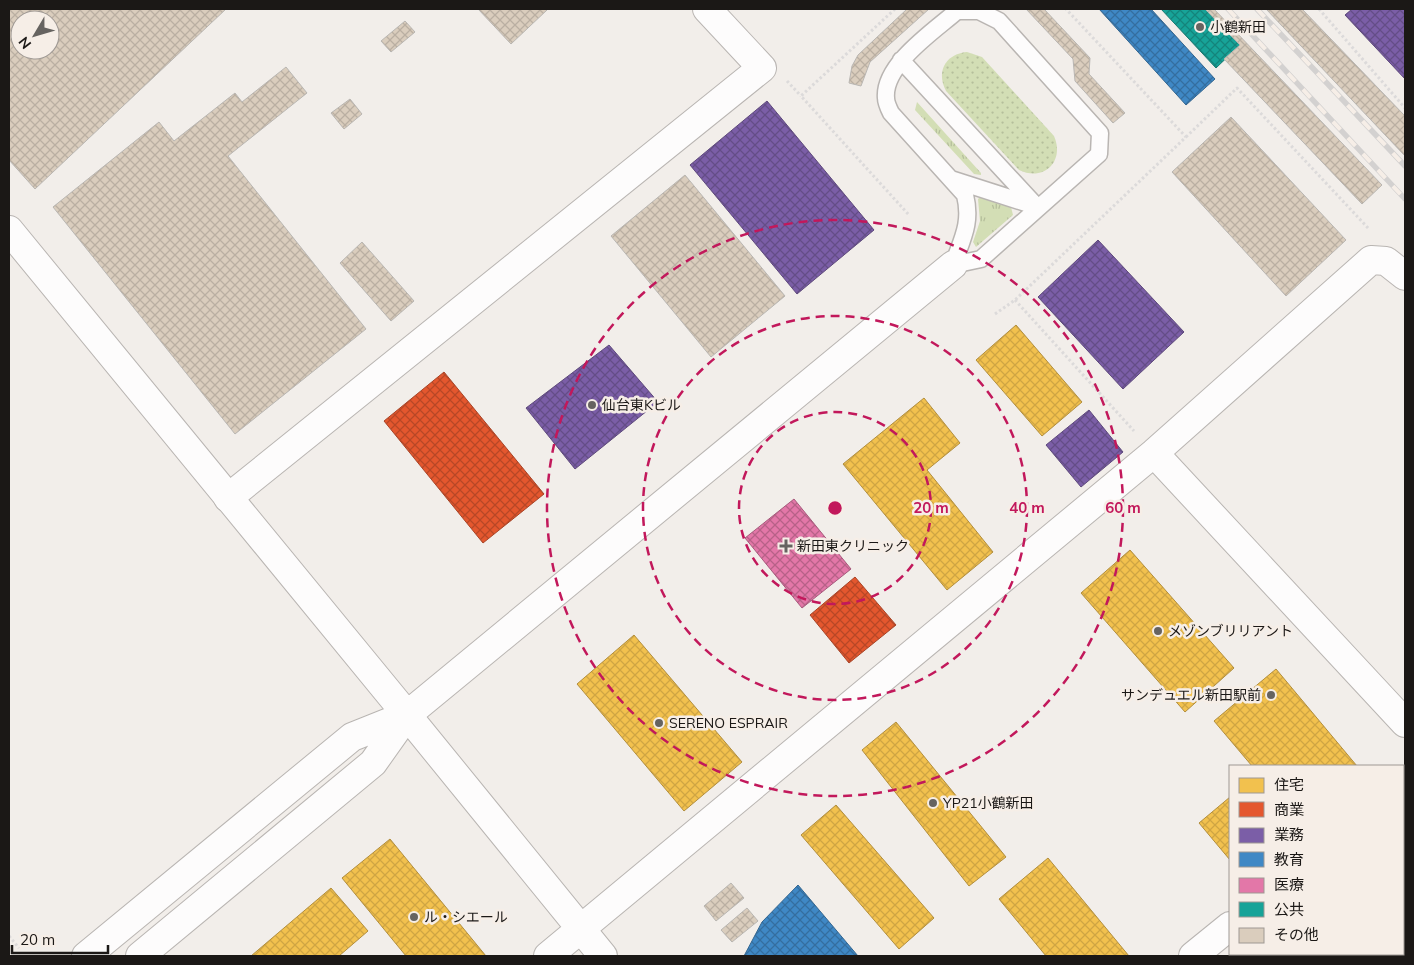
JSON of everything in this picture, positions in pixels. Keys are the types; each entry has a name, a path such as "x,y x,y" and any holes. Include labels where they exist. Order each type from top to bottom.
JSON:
{"street":[{"path":"228,498 762,68 707,9"},
{"path":"9,230 603,956"},
{"path":"548,956 1154,453 1371,260 1386,261 1405,276"},
{"path":"140,956 373,763 407,715 953,265"},
{"path":"1154,453 1405,723"},
{"path":"86,956 352,737 407,715"},
{"path":"1192,956 1229,927"}],"lane":[{"path":"957,11 979,11 999,21 1100,133 1099,154 981,259 953,265 968,224 968,207 965,195 891,113 886,99 888,81 901,60 957,11"},
{"path":"901,60 1038,207"},
{"path":"950,179 1038,207"}],"path":[{"path":"895,9 801,96 909,215"},
{"path":"1319,9 1405,108"},
{"path":"1186,137 1237,88 1374,234"},
{"path":"1015,300 1154,453"},
{"path":"9,936 19,948"}],"green space":[{"path":"967,52 982,57 1054,136 1057,154 1050,167 1037,173 1019,170 946,91 942,77 944,65 953,56"},
{"path":"917,102 981,175 974,174 915,110"},
{"path":"981,196 1011,207 1013,215 976,247 973,242 980,221 978,199"}],"building: 住宅":[{"path":"1016,325 1082,402 1042,436 976,360"},
{"path":"924,398 960,443 927,470 993,552 947,590 843,464"},
{"name":"メゾンブリリアント","path":"1130,550 1234,668 1185,712 1081,593"},
{"name":"SERENO ESPRAIR","path":"634,635 742,762 684,811 577,684"},
{"name":"サンデュエル新田駅前","path":"1276,669 1356,765 1251,765 1214,721"},
{"name":"YP21小鶴新田","path":"896,722 1006,857 969,886 862,750"},
{"path":"1229,798 1229,859 1199,823"},
{"path":"836,805 934,918 899,949 801,835"},
{"name":"ル・シエール","path":"390,839 486,956 406,956 342,878"},
{"path":"1048,858 1129,956 1046,956 999,899"},
{"path":"331,888 368,931 339,956 251,956"},
{"path":"1347,955 1402,956 1348,956"}],"building: 商業":[{"path":"444,372 544,494 483,543 384,421"},
{"path":"855,577 896,625 849,663 810,615"}],"building: 業務":[{"path":"1352,9 1405,9 1405,79 1345,15"},
{"path":"767,101 874,230 797,294 690,165"},
{"path":"1098,240 1184,332 1123,389 1038,297"},
{"name":"仙台東Kビル","path":"609,345 658,402 575,469 526,408"},
{"path":"1089,410 1123,452 1081,487 1046,445"}],"building: 教育":[{"path":"1099,9 1151,9 1215,79 1186,105"},
{"path":"798,885 858,956 744,956 762,922"}],"building: 医療":[{"name":"新田東クリニック","path":"794,499 851,569 802,608 745,538"}],"building: 公共":[{"name":"小鶴新田","path":"1161,9 1205,9 1240,45 1216,68"}],"building: その他":[{"path":"9,9 226,9 35,189 9,160"},
{"path":"478,9 545,9 547,10 511,44"},
{"path":"907,9 929,9 870,62 861,86 849,83 852,66 858,55"},
{"path":"1026,9 1044,9 1090,58 1089,74 1125,113 1113,123 1075,81 1073,59"},
{"path":"1205,9 1214,9 1382,185 1362,204 1224,59 1240,45"},
{"path":"1266,9 1302,9 1405,116 1405,156"},
{"path":"405,21 415,32 391,52 381,41"},
{"path":"286,67 307,93 228,156 366,329 235,434 53,207 159,122 174,141 235,93 242,102"},
{"path":"350,99 362,114 344,129 331,113"},
{"path":"1231,117 1346,240 1286,296 1172,172"},
{"path":"685,175 785,296 711,357 611,236"},
{"path":"362,242 414,301 391,321 340,263"},
{"path":"731,883 744,898 716,921 704,906"},
{"path":"747,908 758,921 732,942 721,930"}],"railway":[{"path":"1228,9 1405,199"},
{"path":"1257,9 1405,166"}],"place":[{"name":"小鶴新田","path":"1200,27"},
{"name":"仙台東Kビル","path":"592,405"},
{"name":"新田東クリニック","path":"786,546"},
{"name":"メゾンブリリアント","path":"1158,631"},
{"name":"サンデュエル新田駅前","path":"1271,695"},
{"name":"SERENO ESPRAIR","path":"659,723"},
{"name":"YP21小鶴新田","path":"933,803"},
{"name":"ル・シエール","path":"414,917"}]}
